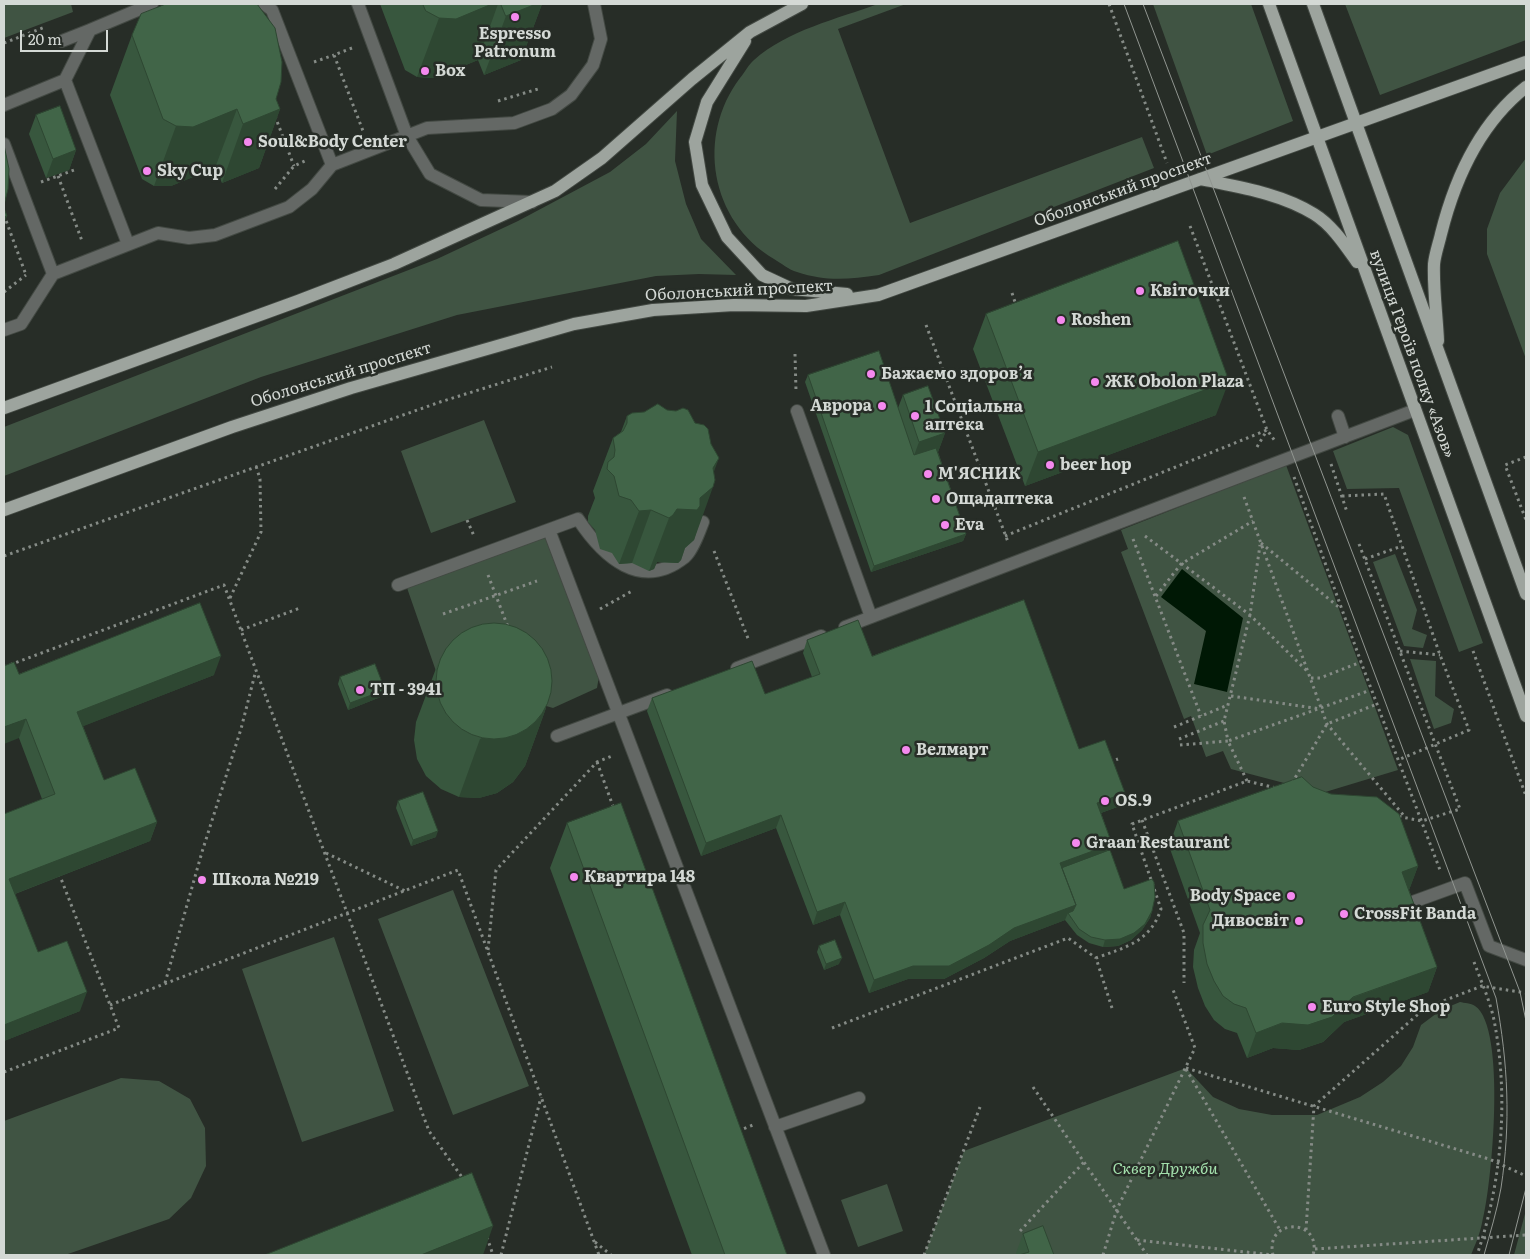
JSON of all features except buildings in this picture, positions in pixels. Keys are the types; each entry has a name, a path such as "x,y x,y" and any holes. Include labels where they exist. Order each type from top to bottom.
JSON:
{"main road":[{"path":"4,408 394,264 555,191 602,158 692,79 750,32 802,4"},
{"name":"вулиця Героїв полку «Азов»","path":"1269,4 1526,716"},
{"name":"вулиця Героїв полку «Азов»","path":"1313,4 1526,594"},
{"path":"750,32 707,102 695,142 702,185 727,238 762,276 792,289 828,294 878,295"},
{"name":"Оболонський проспект","path":"4,510 232,427 351,388 574,324 653,310 734,305 806,306 878,295 1526,62"},
{"path":"1439,356 1434,263 1445,219 1460,174 1483,134 1512,98 1526,87"},
{"path":"1200,179 1248,189 1285,200 1315,214 1341,239 1366,274"}],"lane":[{"path":"62,41 152,4"},
{"path":"264,4 272,10 332,165"},
{"path":"358,4 370,41 407,136 430,174 482,200 532,202"},
{"path":"4,330 21,324 52,274 158,233 190,238 216,235 289,207 312,189 332,165 427,128 490,126 514,123 552,109 571,95 593,65 601,39 594,4"},
{"path":"4,105 65,80 90,30"},
{"path":"65,80 128,244"},
{"path":"4,144 52,274"},
{"path":"721,674 1415,410"},
{"path":"797,411 871,617"},
{"path":"1338,416 1345,437"},
{"path":"398,584 578,519 593,542 628,569 656,572 686,556 703,522"},
{"path":"549,530 824,1255"},
{"path":"557,736 674,692"},
{"path":"1397,908 1465,883 1489,946 1526,960"},
{"path":"775,1127 859,1098"}],"path":[{"path":"1108,4 1167,163"},
{"path":"4,42 54,24"},
{"path":"366,136 334,55 370,41"},
{"path":"274,112 294,166"},
{"path":"21,189 96,162"},
{"path":"58,176 84,245"},
{"path":"4,215 26,275 4,292"},
{"path":"1190,226 1268,430 1287,459 1447,890"},
{"path":"1012,293 1018,311"},
{"path":"926,325 1006,536 1268,430"},
{"path":"795,354 797,411"},
{"path":"4,556 440,402 552,367"},
{"path":"1325,444 1347,512"},
{"path":"1526,457 1506,465 1526,520"},
{"path":"230,598 261,532 260,479 256,466"},
{"path":"1237,478 1327,724 1354,760 1406,818"},
{"path":"260,479 266,484"},
{"path":"1342,496 1384,494 1440,655 1469,730 1398,760"},
{"path":"467,520 509,630"},
{"path":"1126,520 1250,615 1309,673"},
{"path":"1126,520 1202,716"},
{"path":"1156,596 1181,564 1253,520"},
{"path":"703,522 749,642"},
{"path":"1261,543 1342,610"},
{"path":"1247,781 1228,742 1224,721 1250,615 1261,543"},
{"path":"1359,544 1460,809 1422,821 1388,814"},
{"path":"1365,559 1402,546"},
{"path":"443,614 537,581"},
{"path":"4,667 224,585 429,1131 466,1182"},
{"path":"597,610 639,587"},
{"path":"241,630 300,608"},
{"path":"1400,651 1440,655"},
{"path":"1473,651 1526,796"},
{"path":"1311,678 1320,678 1361,662"},
{"path":"164,984 202,852 241,730 256,669"},
{"path":"1180,745 1228,742 1368,691"},
{"path":"1231,696 1321,709"},
{"path":"1287,790 1327,724 1377,704"},
{"path":"1174,727 1228,706"},
{"path":"1179,739 1224,721"},
{"path":"1104,764 1118,759"},
{"path":"488,953 496,870 597,762 617,818"},
{"path":"1096,958 1149,934 1158,920 1161,909 1132,824 1247,781 1279,788"},
{"path":"1142,820 1184,933 1184,983"},
{"path":"325,852 404,891"},
{"path":"110,1005 458,870 599,1255"},
{"path":"4,1072 119,1028 60,876"},
{"path":"832,1028 1068,938 1096,958 1112,1008"},
{"path":"1473,960 1494,1019 1498,1044 1501,1097 1494,1198 1477,1255"},
{"path":"1306,1230 1314,1106 1425,1008 1482,986 1526,993"},
{"path":"1103,1255 1117,1209 1195,1048 1172,987"},
{"path":"1186,1068 1497,1163 1526,1176"},
{"path":"1186,1068 1280,1230"},
{"path":"1033,1087 1147,1255"},
{"path":"501,1255 541,1097"},
{"path":"924,1255 980,1107"},
{"path":"1020,1231 1084,1162"},
{"path":"1137,1240 1273,1255 1273,1242 1280,1230 1293,1226 1306,1230 1311,1235 1315,1249 1313,1255"},
{"path":"483,1228 493,1255"},
{"path":"1315,1249 1526,1235"},
{"path":"595,1242 611,1255"}],"green space":[{"path":"4,4 71,4 73,12 4,38"},
{"path":"878,4 906,4 838,29 910,223 1142,137 1154,168 879,275 828,278 808,275 788,268 752,243 736,223 724,200 716,176 715,151 718,125 726,101 752,62 767,50 813,26"},
{"path":"1153,4 1251,4 1293,121 1207,155"},
{"path":"1345,4 1526,4 1526,40 1380,95"},
{"path":"677,111 675,161 686,204 701,239 736,275 656,276 457,315 261,377 4,476 4,427 437,259 518,221 610,172 646,144"},
{"path":"1526,158 1526,359 1487,254 1487,229 1500,193"},
{"path":"484,420 516,502 431,533 401,451"},
{"path":"1393,427 1408,435 1483,643 1459,652 1399,488 1347,489 1333,451"},
{"path":"1286,465 1398,770 1322,793 1231,769 1223,751 1206,757 1191,716 1184,719 1121,552 1128,549 1121,530"},
{"path":"547,534 599,676 597,688 553,708 437,674 406,585"},
{"path":"1395,554 1417,610 1412,629 1427,635 1423,648 1404,646 1373,562"},
{"path":"1410,659 1436,661 1435,696 1454,709 1451,723 1434,729"},
{"path":"453,890 529,1086 453,1115 378,919"},
{"path":"334,937 394,1111 302,1142 242,969"},
{"name":"Сквер Дружби","path":"1460,1002 1475,1006 1485,1020 1491,1044 1494,1074 1493,1144 1490,1177 1481,1227 1471,1255 924,1255 964,1151 1186,1068 1213,1097 1239,1109 1272,1115 1317,1115 1360,1097 1383,1082 1401,1066 1413,1047 1421,1025 1441,1010"},
{"path":"121,1078 159,1081 190,1099 205,1128 206,1166 191,1198 169,1219 65,1255 4,1255 4,1121"},
{"path":"887,1184 903,1231 858,1247 841,1200"},
{"path":"1526,1210 1526,1255 1514,1255"}],"shaded area":[{"path":"1182,569 1243,618 1227,692 1194,684 1206,631 1161,597"}],"tram line":[{"path":"1124,4 1496,998 1507,1093 1506,1140 1501,1188 1484,1255"},
{"path":"1143,4 1520,992 1526,1021"},
{"path":"1509,1255 1526,1188"}],"place":[{"name":"Espresso Patronum","path":"515,17"},
{"name":"Box","path":"425,71"},
{"name":"Soul&Body Center","path":"248,142"},
{"name":"Sky Cup","path":"147,171"},
{"name":"Квіточки","path":"1140,291"},
{"name":"Roshen","path":"1061,320"},
{"name":"Бажаємо здоровʼя","path":"871,374"},
{"name":"ЖК Obolon Plaza","path":"1095,382"},
{"name":"Аврора","path":"882,406"},
{"name":"1 Соціальна аптека","path":"915,416"},
{"name":"beer hop","path":"1050,465"},
{"name":"М'ЯСНИК","path":"928,474"},
{"name":"Ощадаптека","path":"936,499"},
{"name":"Eva","path":"945,525"},
{"name":"ТП - 3941","path":"360,690"},
{"name":"Велмарт","path":"906,750"},
{"name":"OS.9","path":"1105,801"},
{"name":"Graan Restaurant","path":"1076,843"},
{"name":"Квартира 148","path":"574,877"},
{"name":"Школа №219","path":"202,880"},
{"name":"Body Space","path":"1291,896"},
{"name":"CrossFit Banda","path":"1344,914"},
{"name":"Дивосвіт","path":"1299,921"},
{"name":"Euro Style Shop","path":"1312,1007"}]}
